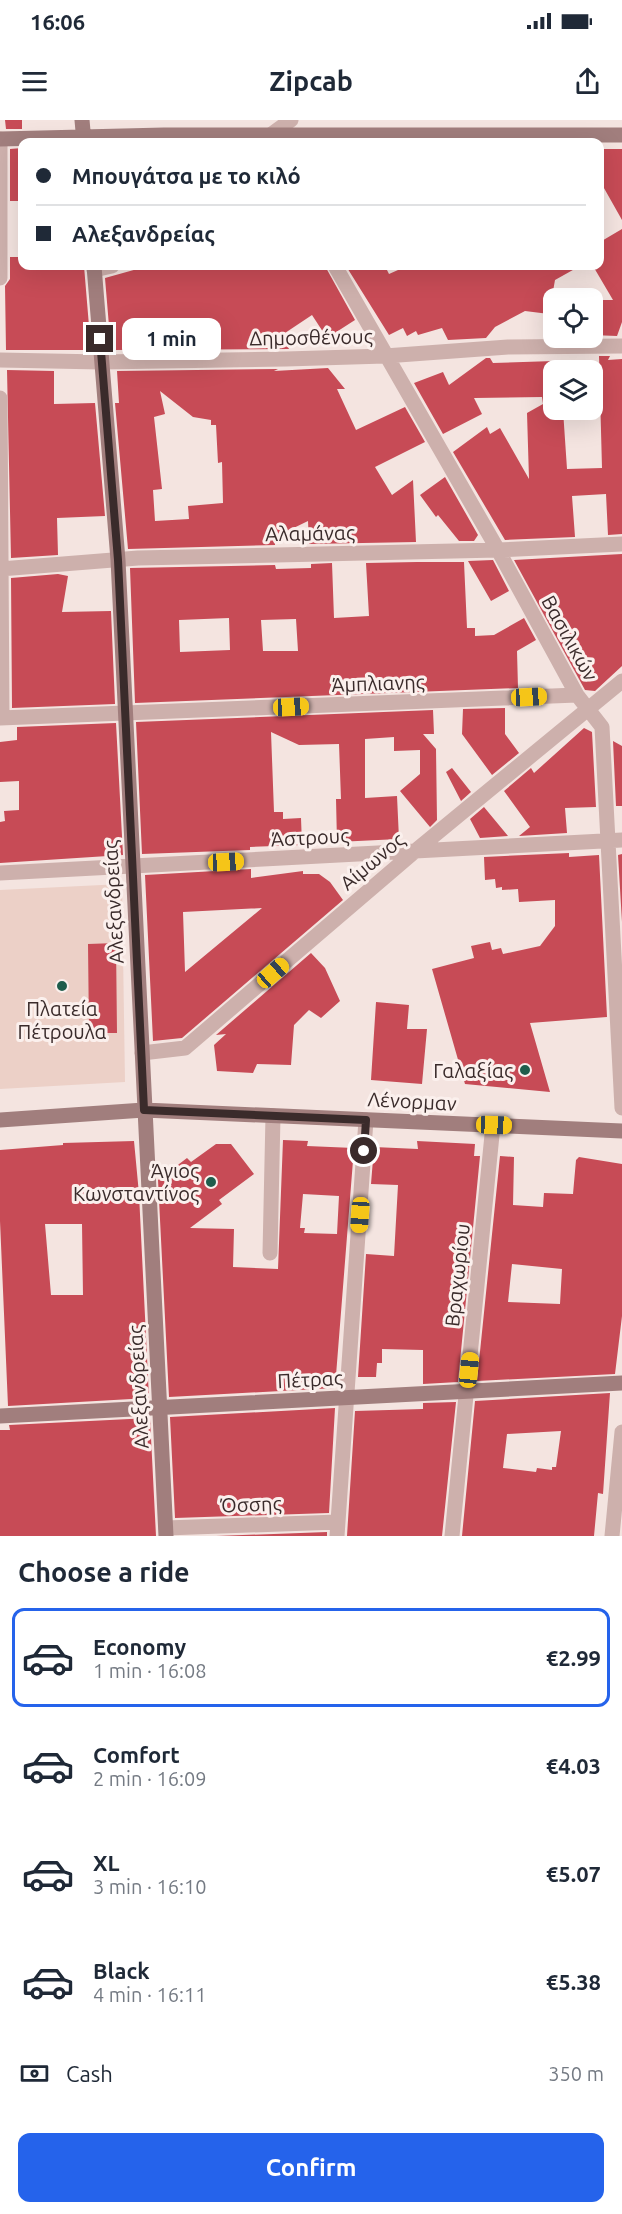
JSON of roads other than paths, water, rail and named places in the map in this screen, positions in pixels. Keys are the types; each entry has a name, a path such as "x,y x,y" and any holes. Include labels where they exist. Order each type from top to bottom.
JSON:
{"street":[{"path":"82,120 84,138"},
{"path":"268,120 270,138"},
{"path":"271,138 291,120"},
{"path":"358,138 622,135"},
{"path":"0,278 0,139 18,139"},
{"name":"Αλεξανδρείας","path":"94,270 118,560 166,1532"},
{"name":"Βασιλικών","path":"337,270 498,550 577,695 589,707 602,727 616,841 622,1108"},
{"name":"Δημοσθένους","path":"0,360 101,362 385,356 508,347 622,346"},
{"path":"0,398 1,718"},
{"name":"Αλαμάνας","path":"1,569 138,558 498,550 622,544"},
{"name":"Αίμωνος","path":"142,1053 185,1048 414,852 622,681"},
{"name":"Άμπλιανης","path":"1,718 577,695"},
{"name":"Άστρους","path":"0,873 616,841"},
{"name":"Λένορμαν","path":"0,1120 144,1110 622,1131"},
{"path":"270,1253 273,1116"},
{"path":"338,1529 366,1120"},
{"name":"Βραχωρίου","path":"452,1536 494,1125"},
{"name":"Πέτρας","path":"0,1416 622,1383"},
{"path":"612,1536 622,1432"},
{"name":"Όσσης","path":"166,1532 338,1529"}],"place":[{"name":"Πλατεία Πέτρουλα","path":"62,986"},
{"name":"Γαλαξίας","path":"525,1070"},
{"name":"Άγιος Κωνσταντίνος","path":"211,1182"}]}
